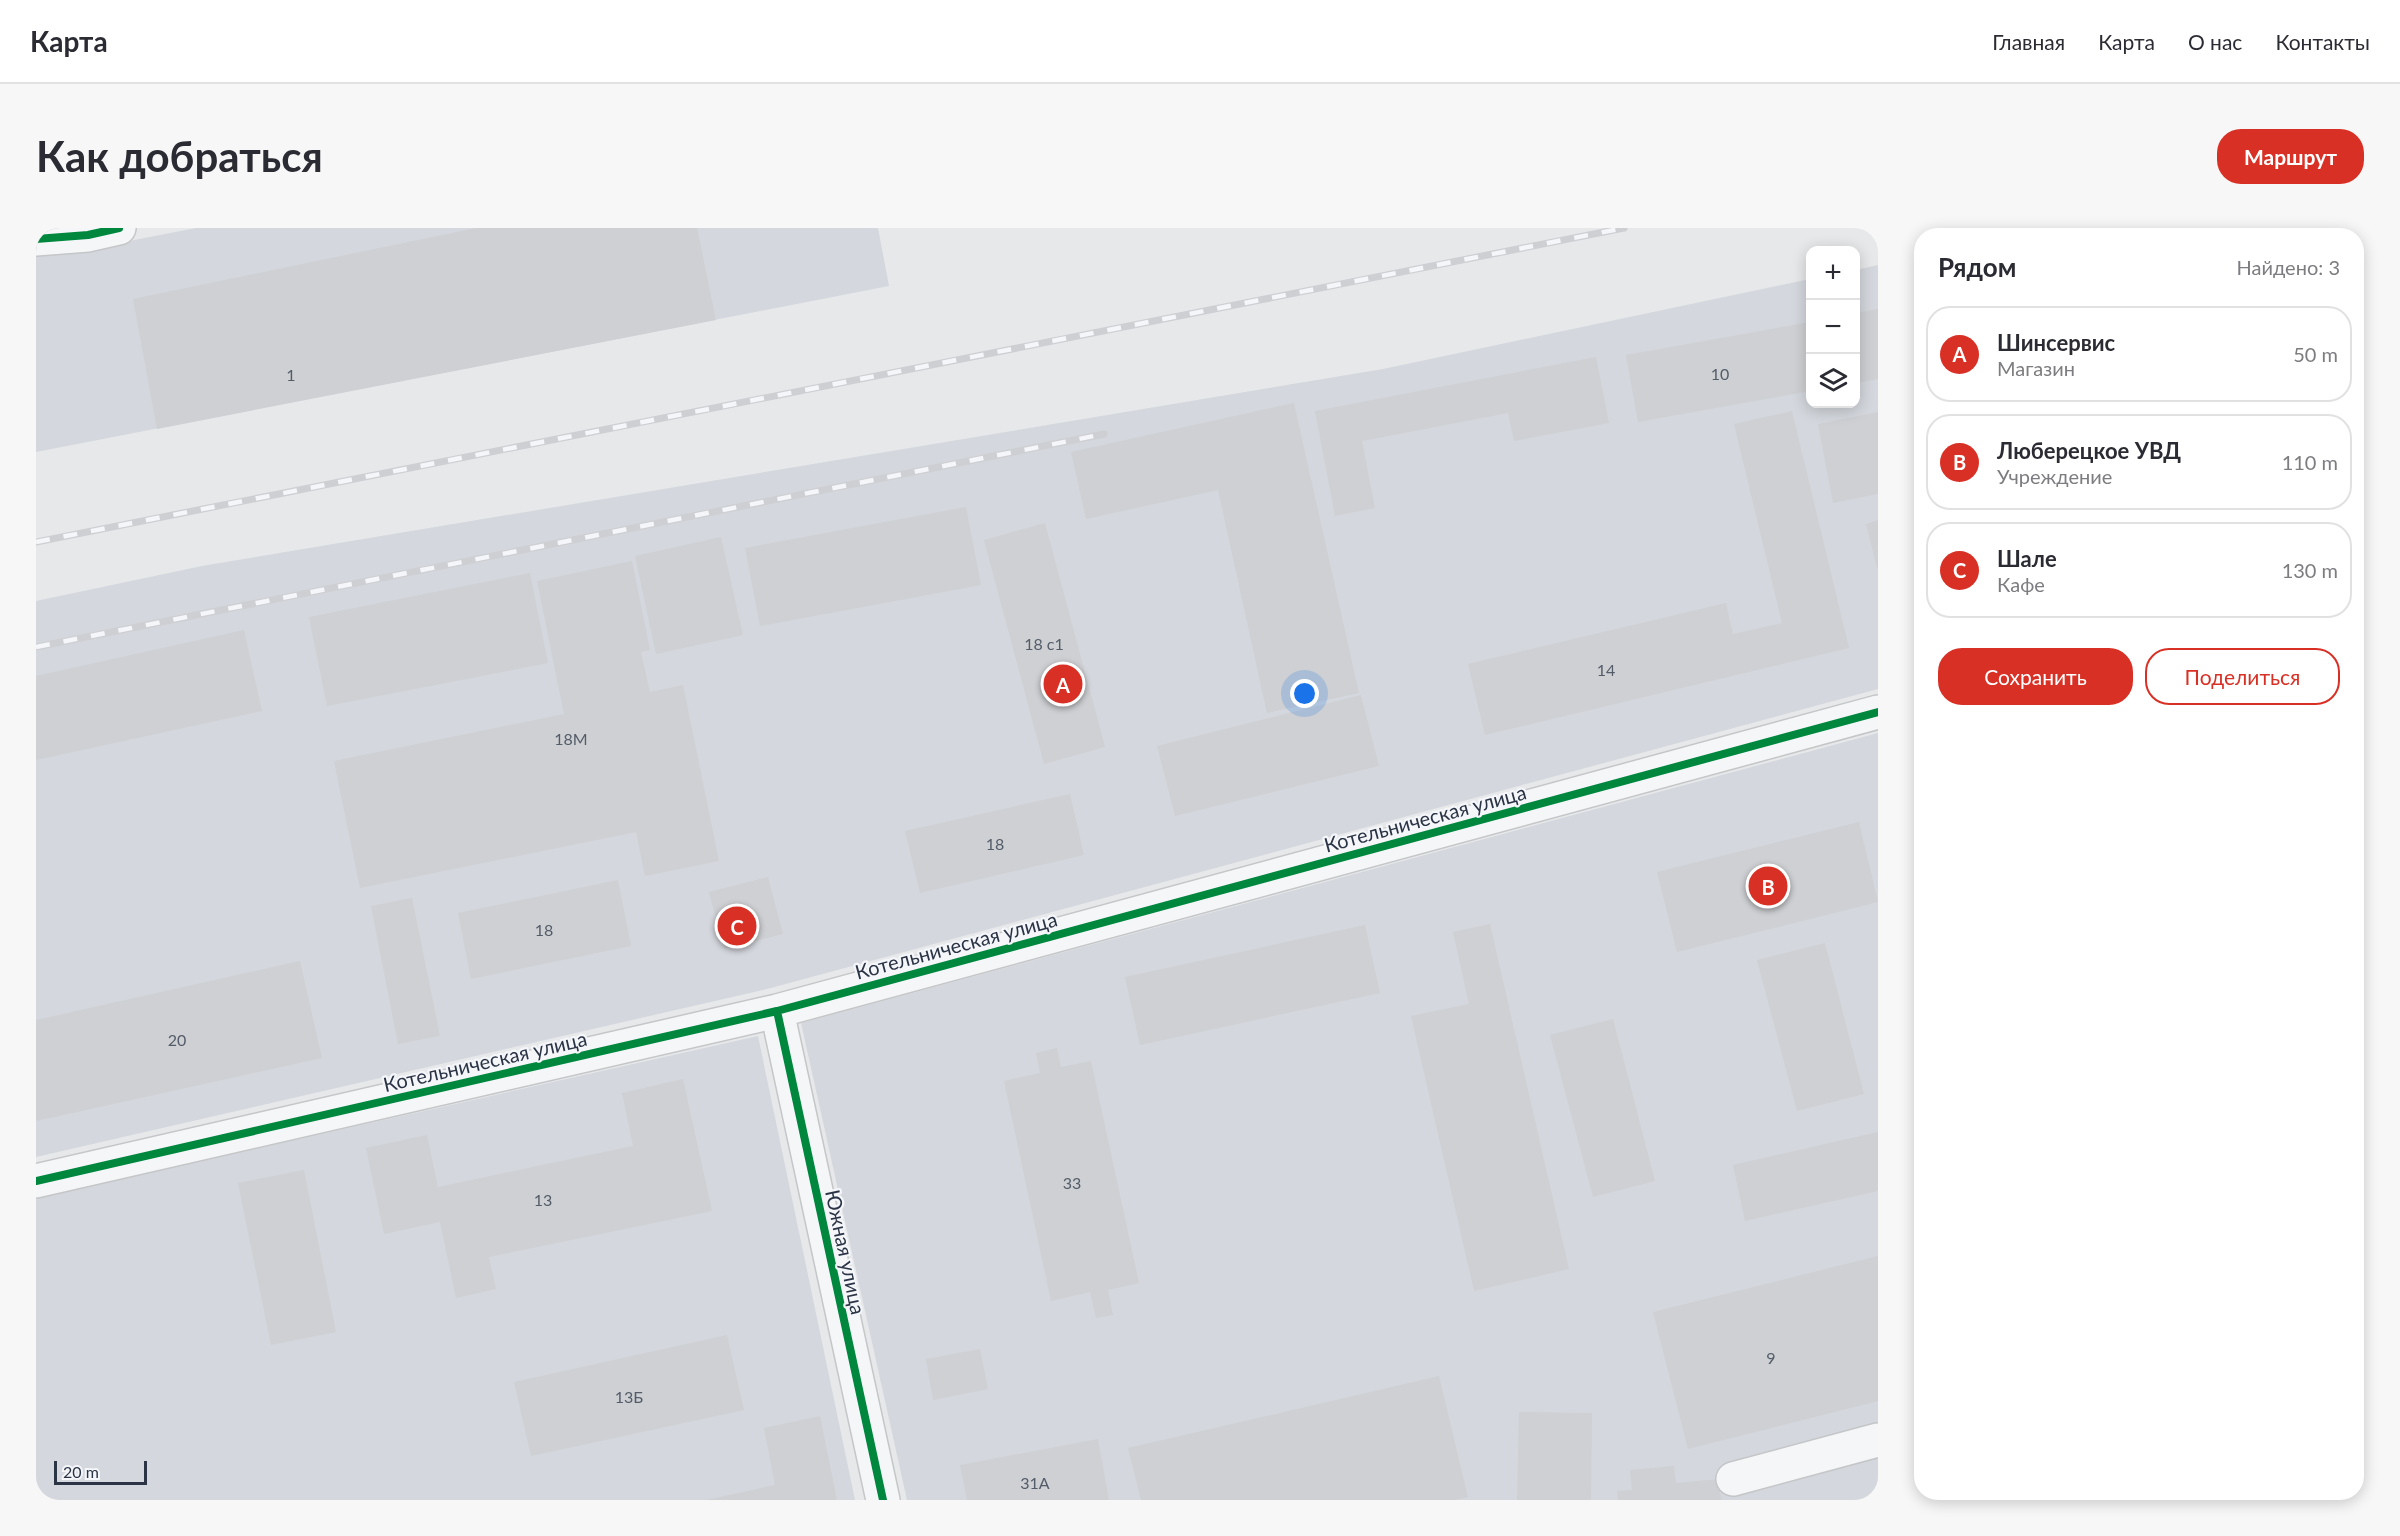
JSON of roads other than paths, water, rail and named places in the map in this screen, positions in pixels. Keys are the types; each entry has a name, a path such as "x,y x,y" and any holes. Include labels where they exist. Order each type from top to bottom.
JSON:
{"street":[{"path":"36,238 88,236 119,228"},
{"name":"Котельническая улица","path":"36,1180 777,1011 1878,712"},
{"name":"Южная улица","path":"777,1011 883,1500"},
{"path":"1732,1479 1878,1440"}],"railway":[{"path":"36,542 1624,228"},
{"path":"36,647 1104,434"}],"place":[{"name":"Шинсервис","path":"1063,684"},
{"name":"Люберецкое УВД","path":"1768,886"},
{"name":"Шале","path":"737,926"}]}
